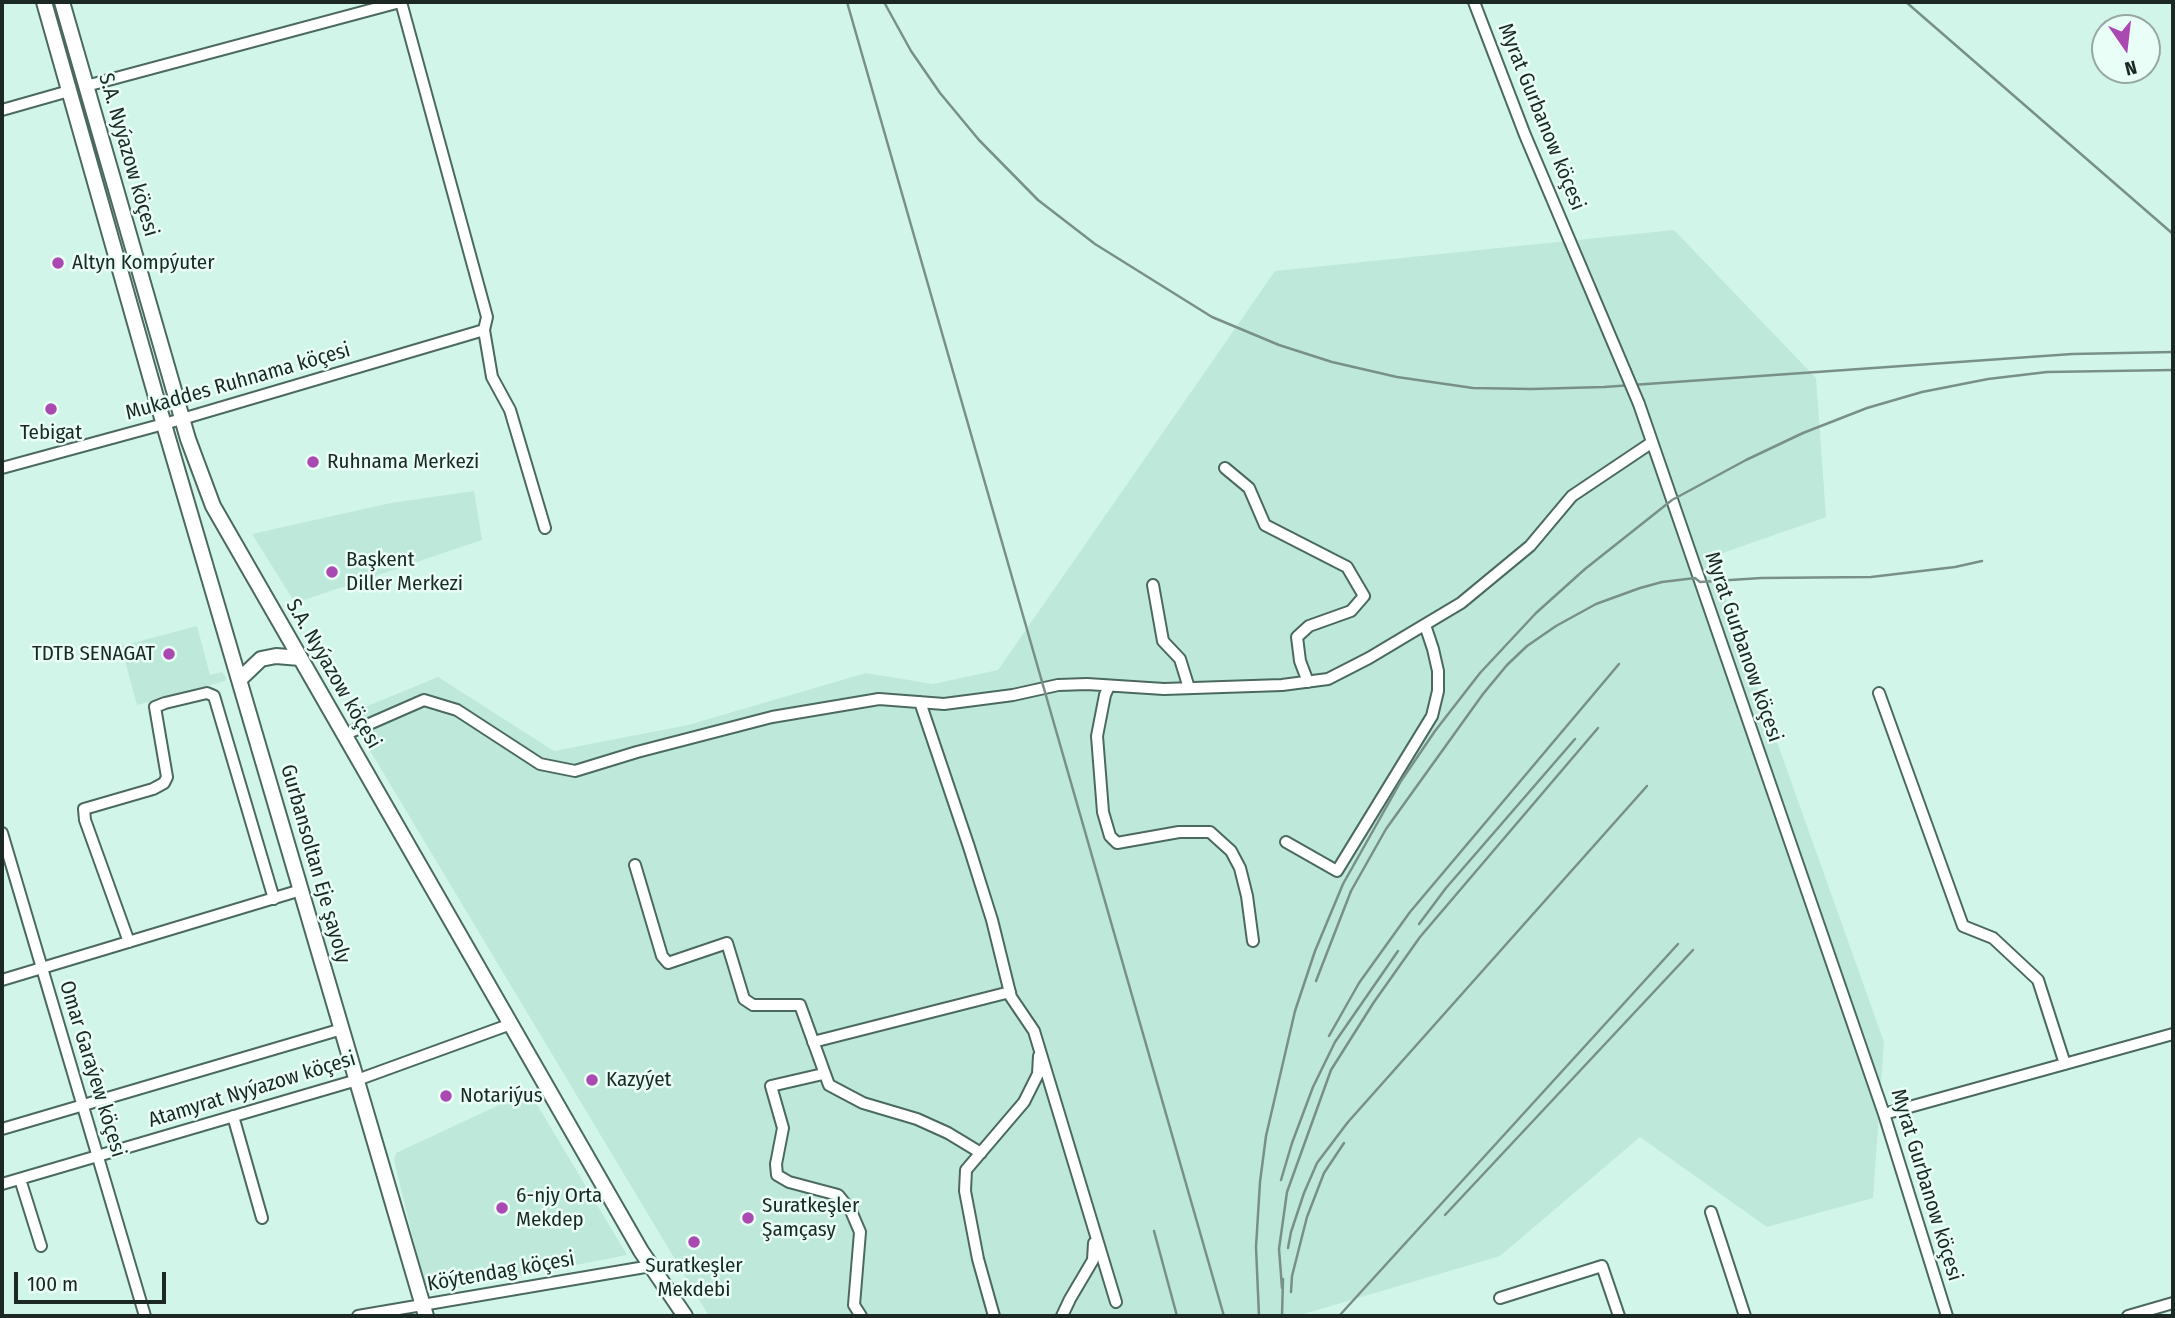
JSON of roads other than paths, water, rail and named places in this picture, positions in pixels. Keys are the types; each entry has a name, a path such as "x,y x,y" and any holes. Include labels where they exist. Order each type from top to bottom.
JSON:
{"main road":[{"name":"S.A. Nyýazow köçesi","path":"44,2 164,424"},
{"name":"S.A. Nyýazow köçesi","path":"62,2 182,419 213,506 651,1266 685,1316"},
{"name":"Gurbansoltan Eje şayoly","path":"164,424 425,1311"},
{"path":"239,681 261,659 276,656 300,658"}],"street":[{"path":"86,86 400,2 487,317 484,330 492,377 510,410 545,528"},
{"name":"Myrat Gurbanow köçesi","path":"1474,2 1525,135 1639,404 1884,1114 1947,1316"},
{"path":"2,110 69,91"},
{"name":"Mukaddes Ruhnama köçesi","path":"2,468 182,419 484,330"},
{"path":"344,735 424,700 457,710 540,764 575,771 772,717 878,699 944,704 1013,695 1058,685 1189,688 1328,679 1461,603 1530,546 1572,496 1651,443"},
{"path":"1226,468 1249,488 1265,525 1347,567 1364,596 1351,611 1309,626 1297,638 1300,661 1308,682"},
{"path":"1153,585 1163,641 1180,659 1189,688"},
{"path":"1286,842 1337,871 1432,716 1438,691 1438,671 1425,625"},
{"path":"1109,686 1097,736 1104,812 1110,836 1117,843 1179,832 1210,832 1231,851 1240,868 1253,941"},
{"path":"129,942 85,820 84,809 153,789 164,783 167,777 155,707 165,703 207,692 214,696 274,899"},
{"path":"1879,693 1963,926 1993,937 2038,980 2065,1064"},
{"path":"920,702 992,920 1010,992 1034,1031 1116,1302"},
{"name":"Omar Garaýew köçesi","path":"2,832 145,1316"},
{"path":"635,865 662,956 668,963 727,943 744,999 753,1005 800,1005 828,1085 863,1103 917,1119 948,1133 981,1153"},
{"path":"2,980 301,890"},
{"path":"813,1042 1010,992"},
{"name":"Atamyrat Nyýazow köçesi","path":"2,1185 356,1080 511,1024"},
{"path":"2,1129 342,1029"},
{"path":"1884,1114 2173,1034"},
{"path":"994,1316 978,1259 965,1191 966,1170 1024,1102 1038,1074 1040,1051"},
{"path":"823,1074 771,1086 782,1128 776,1164 777,1175 789,1182 838,1195 851,1211 860,1232 855,1305 861,1316"},
{"path":"233,1116 262,1218"},
{"path":"20,1179 41,1246"},
{"path":"1711,1212 1745,1316"},
{"path":"1062,1316 1093,1261 1095,1234"},
{"name":"Köýtendag köçesi","path":"358,1316 425,1311 651,1266"},
{"path":"1500,1298 1602,1266 1619,1316"},
{"path":"2128,1316 2173,1303"}],"railway":[{"path":"847,2 1224,1316"},
{"path":"884,2 911,51 940,93 979,140 1038,200 1095,244 1212,317 1279,345 1332,362 1397,377 1473,388 1531,389 1604,387 2072,354 2173,352"},
{"path":"1906,2 2173,234"},
{"path":"1259,1316 1256,1247 1266,1136 1295,1011 1315,951 1343,884 1401,781 1480,673 1536,613 1585,569 1672,500 1803,433 1867,408 1922,392 1988,379 2047,372 2173,370"},
{"path":"1316,981 1351,891 1386,829 1507,665 1527,646 1556,626 1596,604 1662,582 1695,578 1700,582 1761,578 1871,577 1982,561"},
{"path":"1329,1036 1359,983 1410,912 1619,664"},
{"path":"1282,1288 1279,1249 1287,1192 1331,1070 1420,937 1598,728"},
{"path":"1419,924 1446,888 1575,739"},
{"path":"1288,1248 1304,1193 1317,1163 1348,1122 1647,786"},
{"path":"1339,1316 1678,944"},
{"path":"1445,1215 1693,950"},
{"path":"1281,1180 1313,1087 1335,1042 1398,951"},
{"path":"1291,1292 1292,1276 1307,1217 1324,1173 1344,1143"},
{"path":"1154,1231 1177,1316"},
{"path":"1282,1316 1283,1279"}],"place":[{"name":"Altyn Kompýuter","path":"58,263"},
{"name":"Tebigat","path":"51,409"},
{"name":"Ruhnama Merkezi","path":"313,462"},
{"name":"Başkent Diller Merkezi","path":"332,572"},
{"name":"TDTB SENAGAT","path":"169,654"},
{"name":"Kazyýet","path":"592,1080"},
{"name":"Notariýus","path":"446,1096"},
{"name":"6-njy Orta Mekdep","path":"502,1208"},
{"name":"Suratkeşler Şamçasy","path":"748,1218"},
{"name":"Suratkeşler Mekdebi","path":"694,1242"}]}
